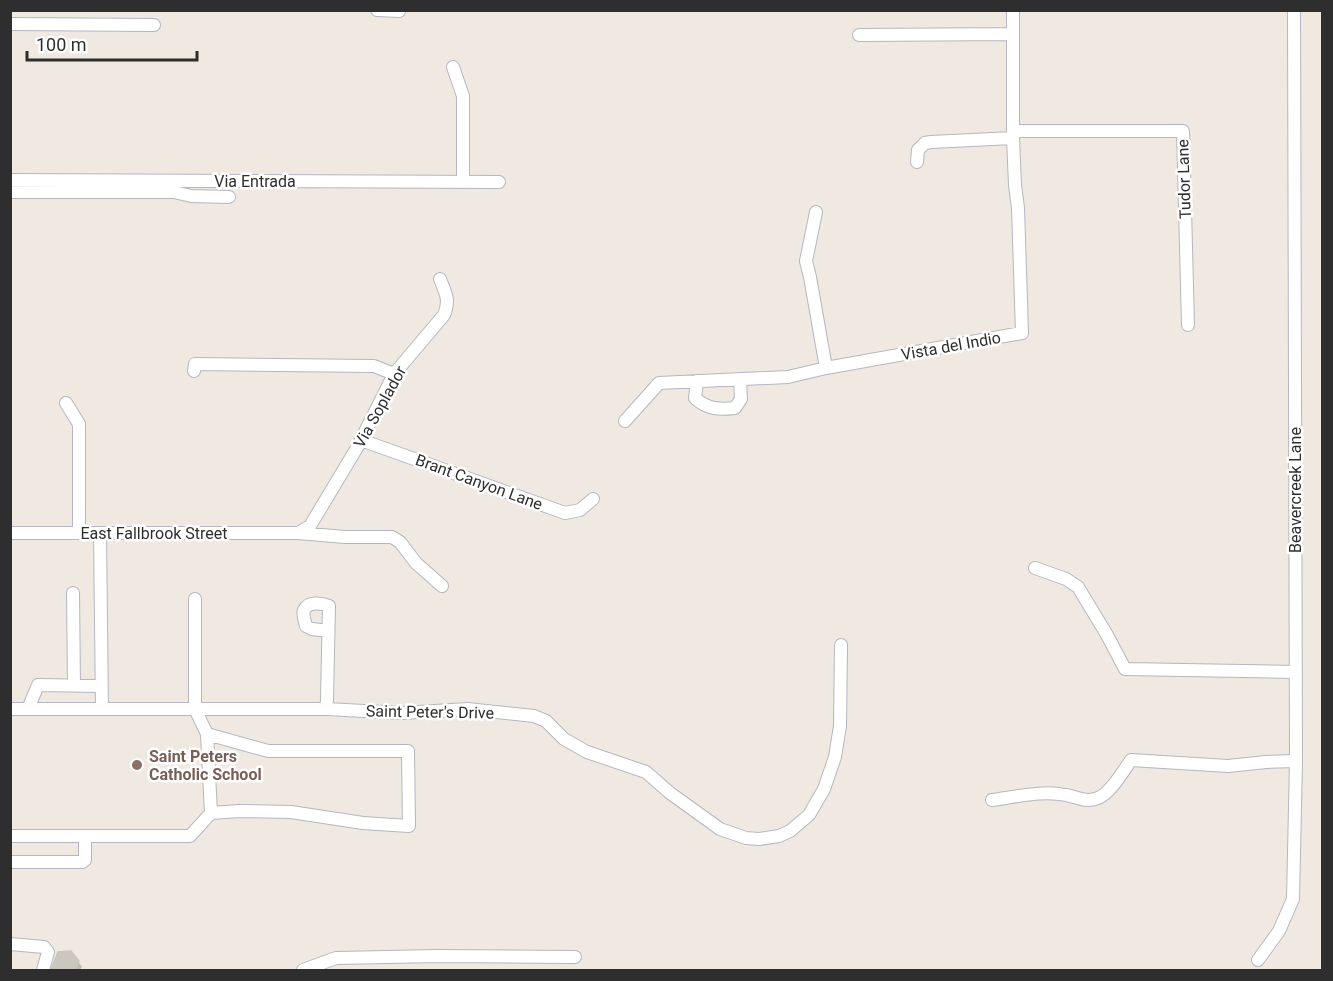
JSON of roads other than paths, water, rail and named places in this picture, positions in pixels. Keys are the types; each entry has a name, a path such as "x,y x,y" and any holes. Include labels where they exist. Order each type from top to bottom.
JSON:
{"street":[{"path":"377,10 399,11"},
{"name":"Vista del Indio","path":"826,368 1022,333 1018,208 1012,135 1012,10"},
{"name":"Beavercreek Lane","path":"1258,960 1279,931 1293,899 1296,761 1294,10"},
{"path":"10,24 154,25"},
{"path":"859,35 1012,34"},
{"path":"453,67 463,96 463,181"},
{"name":"Tudor Lane","path":"1012,135 1183,131 1188,325"},
{"path":"917,162 918,150 925,143 1012,135"},
{"name":"Via Entrada","path":"10,180 499,182"},
{"path":"10,192 174,192 191,196 229,197"},
{"path":"625,420 659,383 788,377 826,368 806,261 816,212"},
{"name":"Via Soplador","path":"298,533 310,526 362,440 394,375 444,315 447,296 440,279"},
{"path":"194,371 195,364 374,366 394,375"},
{"path":"698,381 695,398 702,404 719,410 735,408 741,399 741,379"},
{"path":"66,403 79,424 79,533"},
{"name":"Brant Canyon Lane","path":"362,440 566,513 580,510 593,499"},
{"name":"East Fallbrook Street","path":"10,533 298,533 345,537 392,537 400,542 416,563 442,586"},
{"path":"100,533 102,709"},
{"path":"1035,568 1066,579 1078,587 1125,669 1296,672"},
{"path":"73,592 74,686"},
{"path":"195,599 195,709 207,734 211,813"},
{"path":"326,709 328,631"},
{"name":"Saint Peter's Drive","path":"10,709 326,709 402,713 468,709 534,716 546,721 564,739 587,752 646,772 670,793 720,829 746,838 759,839 779,836 790,831 808,816 824,789 835,757 840,726 841,645"},
{"path":"28,709 38,685 101,686"},
{"path":"10,836 190,836 211,813 239,811 291,812 363,823 409,826 408,751 268,751 207,734"},
{"path":"992,800 1049,793 1085,801 1100,798 1131,760 1228,766 1296,761"},
{"path":"10,862 82,862 85,860 86,836"},
{"path":"10,945 44,947 48,952 44,970"},
{"path":"303,970 336,957 575,957"}],"place":[{"name":"Saint Peters Catholic School","path":"137,765"}]}
